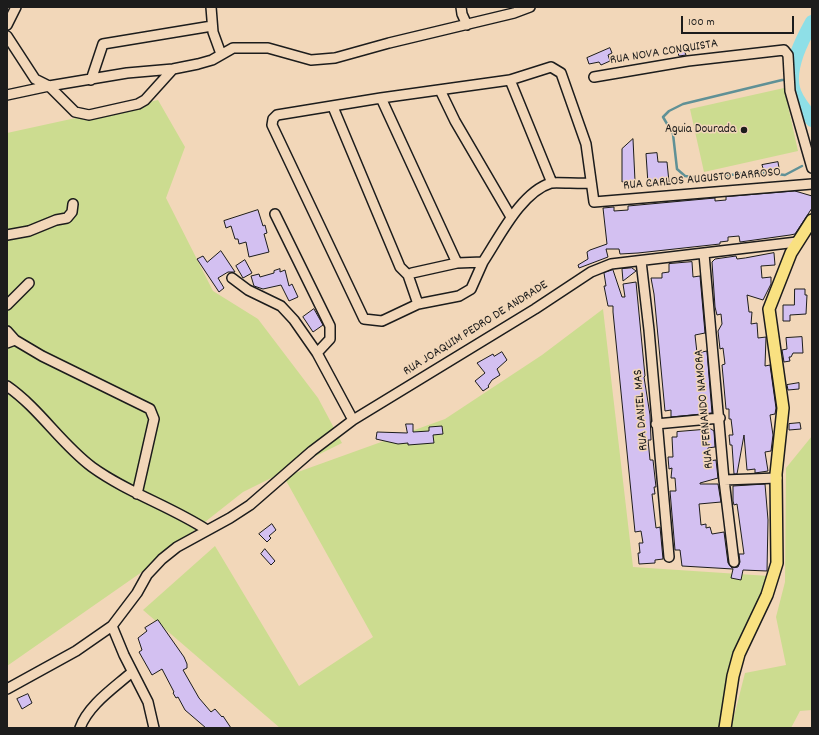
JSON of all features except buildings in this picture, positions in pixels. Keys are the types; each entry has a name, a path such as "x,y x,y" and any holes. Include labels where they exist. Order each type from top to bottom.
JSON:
{"main road":[{"path":"725,728 731,686 739,654 767,595 777,563 777,478 783,408 769,309 777,283 797,242 812,220"}],"street":[{"path":"7,25 10,16 16,7"},
{"path":"211,7 212,26 222,54"},
{"path":"461,7 462,14 467,25"},
{"path":"7,95 49,86 133,72 173,69 206,62 233,48 268,48 311,60 335,58 390,43 467,25 530,7"},
{"path":"91,80 103,44 212,26"},
{"path":"7,36 35,79 49,86 75,112 89,115 138,104 145,100 173,69"},
{"name":"RUA NOVA CONQUISTA","path":"594,77 688,61 784,50 788,54 790,91 812,168"},
{"path":"551,67 561,72 586,144 591,183 552,183 534,192 511,217 483,262 470,289 459,296 418,304 382,321 364,319 272,125 273,119 277,115 381,98 510,80 551,67"},
{"path":"510,80 552,183"},
{"path":"440,90 455,121 511,217"},
{"path":"381,98 458,262"},
{"path":"333,107 400,266 408,275 418,304"},
{"name":"RUA CARLOS AUGUSTO BARROSO","path":"591,183 594,202 812,184"},
{"path":"7,235 30,231 56,220 67,218 72,212 73,204"},
{"path":"274,214 330,326 330,339 317,353"},
{"name":"RUA JOAQUIM PEDRO DE ANDRADE","path":"7,689 76,651 112,626 137,593 147,575 162,559 250,505 302,459 353,420 535,309 595,270 611,264 797,242"},
{"name":"RUA FERNANDO NAMORA","path":"704,254 720,418 724,480 734,562"},
{"name":"RUA DANIEL MAS","path":"641,261 649,330 656,424 669,557"},
{"path":"408,275 458,262 483,262"},
{"path":"232,278 248,290 281,306 309,339 353,420"},
{"path":"7,305 29,283"},
{"path":"7,332 11,341 150,409 154,419 137,494"},
{"path":"7,386 17,392 44,419 72,451 113,482 207,530"},
{"path":"656,424 720,418"},
{"path":"724,480 777,478"},
{"path":"112,626 132,672 148,702 154,728"},
{"path":"80,728 85,715 132,672"}],"green space":[{"name":"Aguia Dourada","path":"784,88 798,151 704,172 690,109"},
{"path":"158,100 185,147 166,198 213,291 258,319 318,398 342,443 243,492 139,574 7,666 7,133"},
{"path":"603,309 633,567 769,576 720,728 280,728 143,610 215,546 299,686 373,637 284,477 445,419 542,355"},
{"path":"812,436 812,710 800,711 791,728 731,728 745,673 786,665 776,617 785,582 786,468"}],"waterway":[{"path":"812,22 797,54 792,71 793,88 796,97 812,120"},
{"path":"788,80 782,80 683,104 669,111 663,117 673,134 677,169 685,176 699,178 760,172 785,175 802,166"}],"place":[{"name":"Aguia Dourada","path":"744,130"}]}
